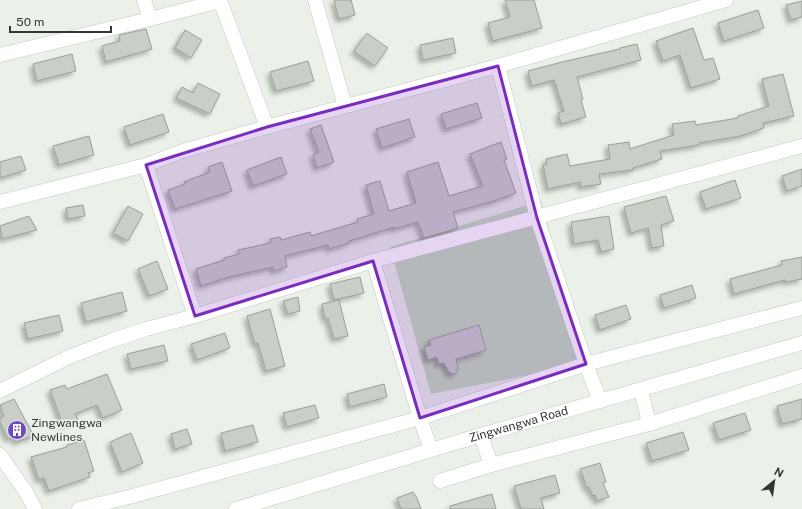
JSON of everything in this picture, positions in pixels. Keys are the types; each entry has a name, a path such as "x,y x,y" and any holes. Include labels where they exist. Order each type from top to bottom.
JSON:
{"street":[{"path":"144,0 150,19"},
{"path":"0,55 150,19 220,0 267,127"},
{"path":"315,0 345,106"},
{"path":"0,202 146,165 183,152 267,127 498,66 726,0"},
{"path":"498,66 537,218 600,401"},
{"path":"0,391 69,357 146,329 195,316 373,261 802,146"},
{"path":"146,165 195,316"},
{"path":"373,261 431,450"},
{"path":"79,509 129,498 420,418 586,364 802,308"},
{"name":"Zingwangwa Road","path":"236,509 480,434 641,390 802,342"},
{"path":"440,481 491,465 649,424 802,376"},
{"path":"641,390 649,424"},
{"path":"480,434 491,465"},
{"path":"0,455 36,509"}],"highlighted area":[{"path":"498,66 537,218 586,364 420,418 373,261 195,316 146,165 267,127"}],"green space":[{"path":"541,201 586,364 431,394 390,247"}],"building":[{"path":"334,0 351,0 355,15 339,19"},
{"path":"505,0 534,0 542,28 493,41 488,23 510,17"},
{"path":"802,1 802,17 791,20 786,5"},
{"path":"758,10 764,28 724,41 718,23"},
{"path":"693,28 704,60 713,58 720,79 691,88 680,55 663,61 656,41"},
{"path":"146,29 152,49 106,62 102,46 120,41 119,35"},
{"path":"185,30 202,40 191,58 175,48"},
{"path":"367,33 388,48 375,66 354,51"},
{"path":"453,38 456,53 423,60 420,45"},
{"path":"637,44 641,60 577,77 586,117 561,124 558,113 564,111 554,80 532,86 528,71"},
{"path":"72,54 76,71 37,81 33,64"},
{"path":"308,61 314,81 276,91 270,72"},
{"path":"783,74 794,116 763,123 764,128 741,136 699,143 699,145 660,151 662,159 633,168 633,170 599,174 601,184 581,187 580,182 548,189 543,165 547,164 546,159 567,154 570,166 610,159 608,145 629,142 630,149 674,135 672,124 695,121 696,125 738,118 738,116 769,106 762,79"},
{"path":"198,83 220,94 210,114 176,98 182,87 193,93"},
{"path":"477,103 482,118 446,129 441,114"},
{"path":"163,114 169,132 130,145 124,127"},
{"path":"409,119 415,137 382,148 376,129"},
{"path":"321,125 334,162 317,168 313,155 319,152 310,129"},
{"path":"89,136 94,155 59,165 53,146"},
{"path":"501,142 507,159 504,160 516,193 494,201 453,212 458,228 424,238 418,222 394,229 394,227 329,249 328,245 285,256 287,267 274,271 273,267 229,277 201,286 196,269 239,254 238,250 271,243 270,239 280,237 281,240 310,232 311,236 358,222 357,219 374,214 366,185 380,181 389,211 416,203 407,172 438,162 449,196 483,186 470,154"},
{"path":"21,156 26,170 0,178 0,162"},
{"path":"281,157 287,174 253,186 247,170"},
{"path":"222,162 232,191 175,209 168,190 210,172 208,167"},
{"path":"802,169 802,186 787,191 782,176"},
{"path":"735,180 741,198 706,209 700,192"},
{"path":"666,196 674,221 661,225 664,246 652,248 648,228 631,233 624,207"},
{"path":"83,205 85,216 68,219 66,208"},
{"path":"128,206 143,214 128,241 113,233"},
{"path":"29,216 37,230 2,239 0,226"},
{"path":"609,216 614,249 601,252 598,240 574,244 571,222"},
{"path":"802,257 802,279 786,282 785,280 734,294 730,279 782,265 781,261"},
{"path":"157,261 168,289 149,296 138,269"},
{"path":"360,277 364,293 334,300 330,284"},
{"path":"692,285 696,298 664,308 660,295"},
{"path":"122,292 127,311 86,322 81,303"},
{"path":"298,297 300,311 288,314 283,301"},
{"path":"339,300 348,336 334,339 328,318 325,319 322,304"},
{"path":"626,305 631,319 600,330 595,315"},
{"path":"270,309 285,366 266,371 258,343 255,344 247,316"},
{"path":"59,315 63,331 28,339 24,323"},
{"path":"479,325 486,350 456,359 458,368 456,373 453,374 449,372 444,363 439,364 437,357 428,360 424,347 431,345 429,340"},
{"path":"225,333 230,348 197,360 191,344"},
{"path":"164,345 168,361 131,369 127,354"},
{"path":"107,374 122,410 103,418 97,405 75,414 78,420 63,425 50,390 65,385 67,389"},
{"path":"384,384 387,397 350,407 347,394"},
{"name":"Zingwangwa Newlines","path":"14,399 34,436 16,442 14,437 8,439 0,422 0,419 4,416 0,405"},
{"path":"802,399 802,419 782,424 777,406"},
{"path":"315,405 319,418 287,427 283,413"},
{"path":"745,413 751,430 719,440 713,423"},
{"path":"253,425 258,442 225,451 221,433"},
{"path":"187,429 192,444 175,449 171,434"},
{"path":"683,432 689,450 652,461 646,443"},
{"path":"131,433 143,463 122,472 110,442"},
{"path":"84,440 94,471 88,473 90,477 49,491 44,478 39,480 31,457 67,447 67,445"},
{"path":"600,463 606,482 603,483 609,497 597,501 595,495 593,496 589,487 587,488 580,469"},
{"path":"555,475 560,493 541,498 544,509 521,509 514,486"},
{"path":"413,492 421,509 401,509 397,498"},
{"path":"492,494 496,509 450,509 450,506"}],"place":[{"name":"Zingwangwa Newlines","path":"17,430"}]}
